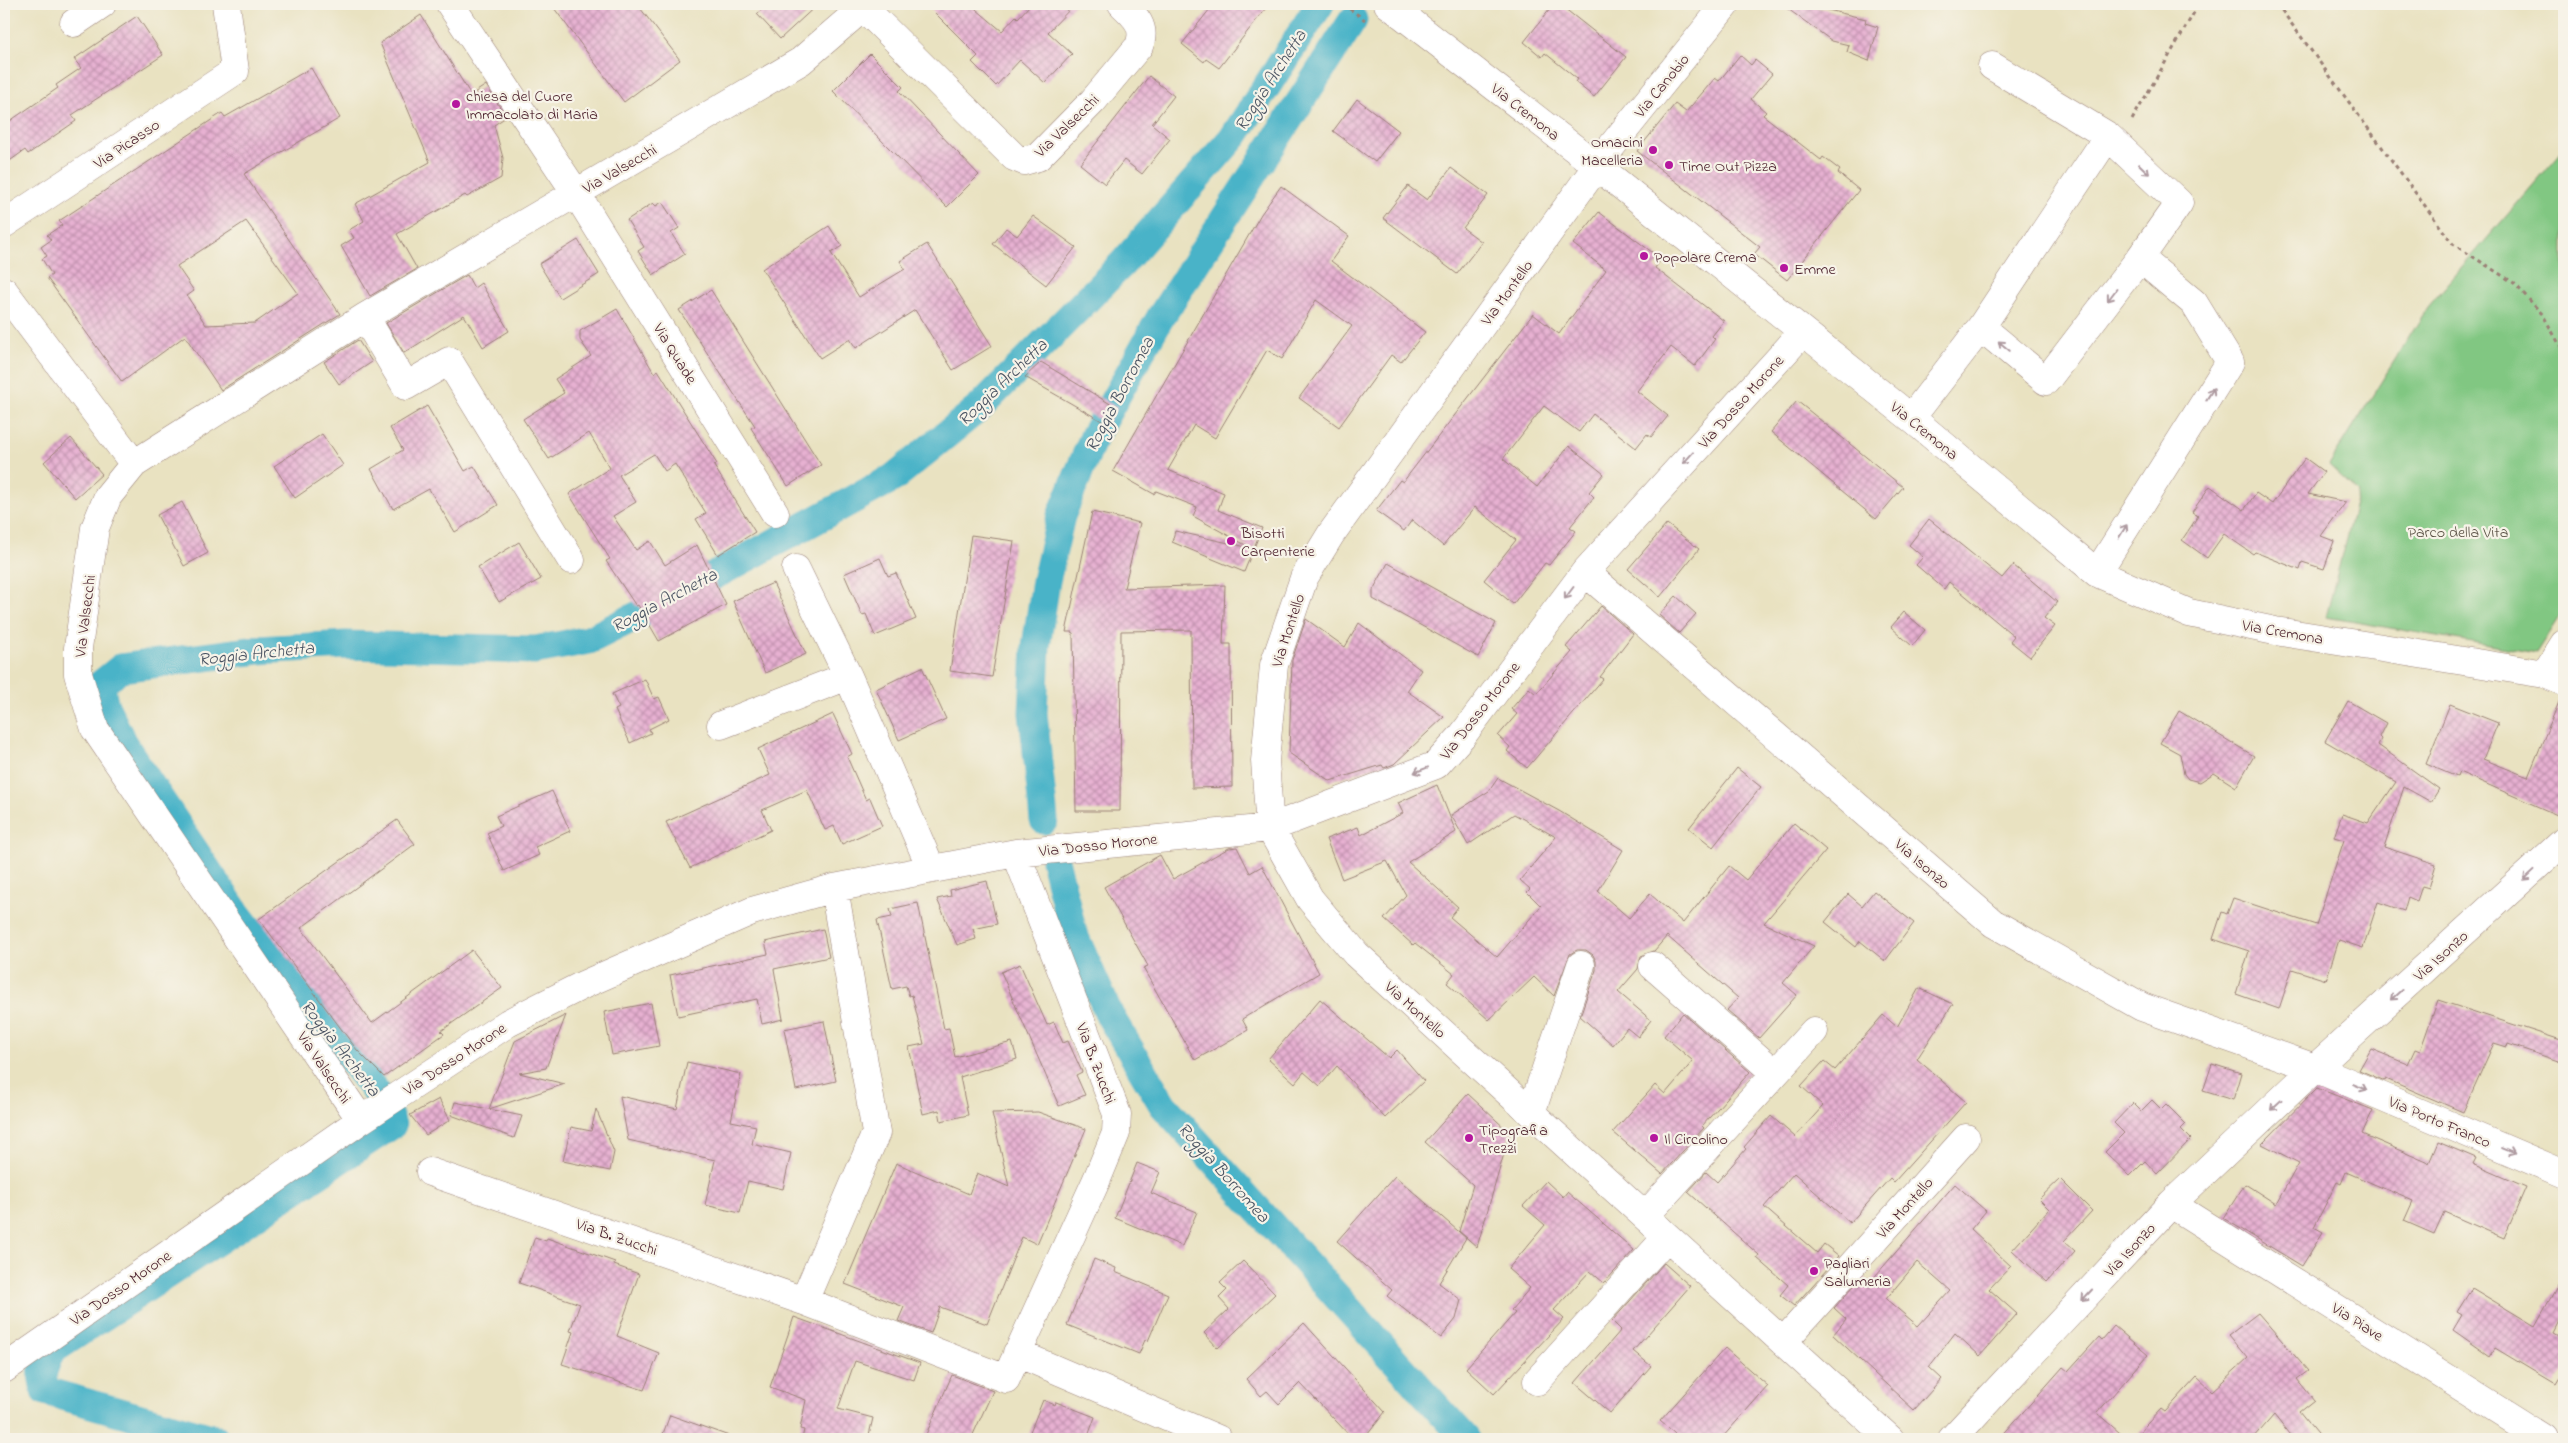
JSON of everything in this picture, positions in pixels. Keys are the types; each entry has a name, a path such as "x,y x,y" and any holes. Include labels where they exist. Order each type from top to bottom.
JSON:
{"street":[{"path":"74,23 102,4"},
{"name":"Via Picasso","path":"4,241 10,220 235,71 226,4"},
{"name":"Via Quade","path":"450,4 576,193 775,513"},
{"name":"Via Valsecchi","path":"376,1109 95,729 78,674 78,648 95,528 108,496 134,464 365,317 801,61 865,5 1014,157 1024,161 1038,157 1079,115 1139,46 1144,36 1142,26 1122,4"},
{"name":"Via Cremona","path":"1388,4 1597,166 1912,418 2097,572 2188,613 2275,631 2554,678 2564,644"},
{"name":"Via Canobio","path":"1597,166 1726,4"},
{"path":"1981,327 2046,380 2140,258 2179,203 2113,140 1992,66"},
{"path":"1912,418 1981,327 2113,140"},
{"name":"Via Montello","path":"1597,166 1331,534 1304,578 1274,665 1265,761 1270,828 1310,899 1356,954 1890,1439"},
{"path":"2097,572 2230,362 2194,303 2140,258"},
{"path":"4,291 134,464"},
{"path":"365,317 406,386 450,361 570,560"},
{"name":"Via Dosso Morone","path":"4,1369 376,1109 508,1023 585,984 752,911 834,888 1016,853 1270,828 1436,765 1462,736 1585,572 1803,332"},
{"path":"796,569 848,676 931,868"},
{"name":"Via Isonzo","path":"1585,572 1993,923 2142,1007 2315,1068"},
{"path":"721,725 848,676"},
{"name":"Via Isonzo","path":"1952,1439 2172,1204 2315,1068 2564,841"},
{"name":"Via B. Zucchi","path":"430,1172 804,1301 1006,1379 1116,1133 1117,1114 1016,853"},
{"path":"804,1301 876,1133 834,888"},
{"path":"1531,1113 1581,965"},
{"path":"1653,966 1775,1073"},
{"path":"1645,1216 1814,1031"},
{"name":"Via Porto Franco","path":"2315,1068 2564,1174"},
{"name":"Via Montello","path":"1783,1342 1966,1138"},
{"name":"Via Piave","path":"2172,1204 2544,1439"},
{"path":"1537,1381 1667,1237"},
{"path":"1017,1353 1218,1439"}],"path":[{"path":"2113,140 2199,4"},
{"path":"2278,4 2453,244 2514,283 2544,316 2562,349 2564,358"}],"green space":[{"name":"Parco della Vita","path":"2564,149 2564,609 2536,653 2326,617 2358,492 2329,465 2428,307"}],"building":[{"path":"551,4 637,4 680,60 624,102"},
{"path":"768,4 818,4 780,39 757,14"},
{"path":"926,4 970,4 1002,31 1031,4 1075,4 1048,32 1072,54 1045,83 1020,60 996,86 972,62 978,56"},
{"path":"1214,4 1269,4 1219,68 1206,59 1204,62 1182,44"},
{"path":"1554,4 1559,4 1626,57 1594,97 1575,82 1577,79 1545,53 1542,57 1524,42"},
{"path":"1781,4 1803,4 1866,19 1865,23 1878,27 1869,61 1847,52 1849,45 1832,41"},
{"name":"chiesa del Cuore Immacolato di Maria","path":"421,15 471,95 486,85 506,117 494,125 503,158 501,178 467,197 465,195 397,234 417,269 370,296 341,246 354,238 349,230 364,221 355,204 430,162 380,43"},
{"path":"137,16 163,55 72,115 76,121 28,154 25,150 4,165 4,125 58,88 56,85 81,68 74,59"},
{"path":"870,54 903,87 899,91 979,175 947,207 833,91"},
{"path":"1740,55 1751,65 1755,60 1772,74 1751,99 1766,112 1763,115 1821,160 1823,157 1840,170 1838,173 1859,190 1787,280 1754,254 1760,247 1637,151 1675,104 1686,112 1715,78 1719,81"},
{"path":"311,68 340,118 244,174 340,314 221,390 185,336 122,382 47,278 52,275 42,259 47,256 41,247 51,240 47,235 62,225 59,221 222,113 225,117","holes":["246,221 298,293 255,323 206,325 187,296 194,291 177,266"]},
{"path":"1149,76 1174,96 1152,124 1170,139 1142,174 1124,160 1105,184 1080,164"},
{"path":"1357,99 1399,131 1375,162 1333,131"},
{"path":"1451,168 1488,195 1463,228 1482,242 1457,274 1383,218 1408,186 1427,200"},
{"path":"1281,186 1349,236 1331,261 1425,332 1401,362 1391,355 1339,427 1299,398 1352,326 1316,300 1282,359 1267,350 1215,438 1194,425 1168,470 1224,493 1218,510 1262,528 1244,572 1172,542 1175,531 1251,548 1193,516 1197,507 1156,491 1154,494 1113,471 1261,214"},
{"path":"662,202 679,228 671,233 685,254 653,275 638,251 644,247 627,220 653,203 656,206"},
{"path":"1599,212 1661,259 1655,268 1724,321 1712,336 1715,339 1695,366 1671,347 1637,391 1668,416 1651,437 1647,434 1636,448 1593,414 1579,432 1544,406 1503,459 1537,487 1569,446 1604,474 1589,492 1594,497 1570,527 1576,531 1549,565 1545,563 1513,604 1484,580 1516,540 1475,507 1443,546 1412,520 1404,531 1376,511 1400,480 1403,482 1533,314 1559,334 1606,270 1573,244"},
{"path":"1033,216 1076,247 1046,285 993,244 1006,228 1017,236"},
{"path":"829,226 842,246 831,253 859,297 905,269 900,261 927,244 992,346 953,370 915,310 856,348 850,339 820,358 762,269"},
{"path":"578,240 599,274 560,298 539,264"},
{"path":"467,275 474,288 481,283 509,331 483,347 464,315 404,353 386,323"},
{"path":"711,290 821,465 788,486 751,428 755,426 679,310"},
{"path":"617,309 654,373 658,370 717,464 714,466 755,532 718,555 696,519 706,513 675,464 665,471 654,454 619,475 636,502 613,516 636,550 650,541 665,565 697,545 726,605 659,641 638,605 636,606 606,561 610,559 569,494 610,468 589,433 549,459 523,419 564,393 555,379 591,356 580,340 580,331"},
{"path":"358,340 372,362 339,384 324,362"},
{"path":"1041,362 1117,408 1107,424 1025,377"},
{"path":"1797,401 1903,487 1876,519 1771,432"},
{"path":"427,406 465,471 474,466 498,505 455,532 429,489 393,509 371,469 403,450 390,428"},
{"path":"322,434 343,465 295,498 274,466"},
{"path":"71,438 102,474 75,498 44,462"},
{"path":"2305,458 2324,472 2308,494 2346,502 2321,536 2334,541 2324,569 2302,562 2300,570 2255,552 2253,554 2224,534 2207,558 2182,540 2198,516 2192,512 2210,486 2244,510 2256,493 2272,504"},
{"path":"182,502 208,553 184,566 157,515"},
{"path":"1092,512 1140,523 1124,588 1225,585 1223,644 1231,644 1232,787 1192,788 1191,630 1121,631 1120,811 1076,811 1073,632 1066,632"},
{"path":"1929,519 2002,578 2013,565 2057,602 2044,618 2055,626 2030,657 2010,641 2014,636 1949,582 1944,589 1916,565 1923,557 1909,545"},
{"path":"1667,524 1699,549 1660,597 1628,569"},
{"path":"971,535 1014,541 992,677 950,671"},
{"path":"519,542 541,579 499,602 478,567"},
{"path":"880,558 888,576 896,573 916,619 875,636 866,614 862,615 844,574"},
{"path":"1388,563 1496,623 1478,657 1373,599 1373,590"},
{"path":"773,583 806,654 765,673 733,601"},
{"path":"1676,596 1696,614 1679,633 1659,615"},
{"path":"1601,606 1633,634 1600,677 1603,679 1527,768 1507,751 1510,747 1498,736 1517,714 1511,709 1529,688 1536,694 1572,652 1566,647"},
{"path":"1904,612 1925,630 1912,646 1891,627"},
{"path":"1306,619 1345,647 1359,623 1421,670 1407,691 1444,717 1394,764 1384,768 1382,765 1330,781 1289,753 1292,660"},
{"path":"922,667 946,719 899,740 876,689"},
{"path":"645,679 654,699 659,697 669,719 649,729 651,733 630,743 615,710 619,708 612,694"},
{"path":"2561,697 2564,697 2564,818 2459,772 2457,777 2426,764 2450,704 2498,723 2483,759 2528,777"},
{"path":"2348,701 2386,723 2379,737 2381,739 2378,745 2439,789 2431,802 2404,787 2384,847 2436,864 2429,888 2422,886 2417,901 2408,897 2404,911 2378,902 2363,948 2339,940 2326,980 2292,969 2279,1009 2236,994 2249,951 2213,939 2222,912 2227,914 2233,898 2316,925 2344,840 2334,837 2342,814 2368,823 2396,782 2325,741"},
{"path":"2179,711 2254,756 2236,787 2214,773 2200,782 2188,779 2184,774 2180,754 2160,743"},
{"path":"833,714 852,754 847,757 866,800 870,798 882,826 842,844 834,826 825,830 807,790 762,810 771,830 690,868 666,822 770,775 758,749"},
{"path":"1737,768 1761,787 1713,847 1689,828"},
{"path":"1498,778 1559,811 1623,850 1598,891 1629,918 1650,894 1683,923 1729,866 1746,880 1794,823 1826,850 1764,923 1814,946 1783,983 1797,995 1759,1038 1727,1010 1738,998 1667,936 1654,951 1641,956 1638,969 1618,992 1651,1020 1638,1037 1627,1028 1613,1045 1580,1016 1596,970 1596,961 1593,955 1586,950 1577,950 1570,954 1554,996 1534,977 1489,1020 1447,983 1454,974 1415,943 1413,945 1384,919 1406,895 1387,861 1342,879 1326,839 1358,827 1361,835 1403,813 1398,803 1437,785 1456,832 1408,862 1458,907 1450,917 1497,957 1541,906 1527,892 1530,889 1520,880 1556,837 1514,814 1468,845 1451,815 1489,791"},
{"path":"552,791 570,831 535,847 539,855 504,871 487,833 501,826 496,816"},
{"path":"397,820 415,844 301,928 372,1023 472,950 502,988 441,1031 444,1034 384,1077 357,1050 259,919"},
{"path":"1237,847 1250,873 1262,866 1319,973 1242,1019 1248,1030 1195,1060 1143,968 1148,966 1104,887 1160,855 1173,879 1229,848"},
{"path":"987,881 997,924 973,929 976,939 957,945 937,899 951,896 950,890"},
{"path":"1874,891 1914,923 1885,961 1860,941 1856,947 1825,922 1848,894 1862,906"},
{"path":"918,903 944,1029 949,1028 955,1057 1012,1042 1017,1059 960,1077 968,1115 941,1121 939,1110 923,1114 909,1047 924,1044 912,995 909,996 906,986 892,989 877,920 892,917 890,909"},
{"path":"823,929 829,957 774,969 783,1019 762,1024 757,999 678,1016 670,975 768,954 765,942"},
{"path":"1020,964 1047,1025 1054,1022 1063,1043 1068,1041 1082,1072 1076,1075 1085,1095 1059,1106 1001,972"},
{"path":"1919,988 1953,1004 1917,1059 1966,1102 1894,1182 1890,1178 1850,1223 1794,1173 1764,1207 1817,1253 1824,1244 1839,1256 1794,1306 1780,1295 1788,1285 1757,1258 1759,1255 1688,1192 1706,1172 1717,1182 1746,1149 1744,1147 1771,1116 1795,1137 1823,1106 1801,1086 1824,1061 1835,1070 1883,1015 1897,1027"},
{"path":"1320,999 1389,1058 1397,1050 1424,1081 1385,1118 1337,1066 1320,1086 1304,1072 1295,1083 1268,1059"},
{"path":"2438,1000 2564,1041 2564,1063 2508,1044 2507,1047 2494,1043 2463,1112 2386,1079 2385,1081 2359,1070 2371,1049 2408,1064 2415,1049 2420,1051"},
{"path":"651,1003 659,1046 612,1055 604,1012"},
{"path":"1683,1013 1750,1072 1702,1126 1704,1128 1662,1174 1613,1132 1655,1085 1665,1094 1693,1061 1664,1036"},
{"path":"566,1015 546,1068 519,1073 565,1084 489,1109 515,1041"},
{"path":"824,1021 836,1081 796,1090 784,1029"},
{"path":"687,1062 741,1074 731,1121 756,1126 752,1144 791,1153 783,1189 748,1181 740,1213 705,1205 715,1160 628,1140 620,1096 677,1109"},
{"path":"2212,1064 2241,1073 2233,1100 2203,1091"},
{"path":"2317,1088 2373,1110 2362,1134 2429,1163 2438,1142 2476,1158 2473,1164 2526,1187 2504,1238 2444,1212 2434,1234 2404,1221 2413,1201 2346,1172 2341,1184 2337,1182 2314,1227 2323,1232 2302,1266 2223,1218 2245,1184 2276,1204 2299,1163 2262,1144"},
{"name":"Tipografia Trezzi","path":"1468,1094 1510,1133 1477,1247 1459,1231 1473,1185 1425,1142"},
{"path":"439,1099 450,1120 426,1135 410,1115"},
{"path":"2152,1100 2161,1109 2166,1104 2186,1124 2181,1129 2191,1139 2157,1174 2145,1161 2130,1176 2105,1152 2124,1133 2114,1123 2133,1103 2141,1111"},
{"path":"455,1102 522,1116 514,1138 451,1115"},
{"path":"596,1109 614,1152 610,1171 563,1161 571,1127 591,1131"},
{"path":"1038,1112 1086,1129 1037,1244 1022,1237 987,1324 940,1307 931,1333 898,1321 904,1307 845,1284 896,1163 969,1194 977,1173 1009,1187 992,1113"},
{"path":"1137,1163 1160,1172 1151,1193 1197,1212 1182,1246 1115,1218"},
{"path":"1395,1176 1466,1238 1439,1283 1461,1300 1456,1319 1441,1338 1387,1296 1392,1290 1337,1241"},
{"path":"2060,1179 2092,1211 2064,1241 2075,1251 2047,1282 2012,1250 2049,1209 2039,1199"},
{"path":"1546,1181 1563,1197 1567,1192 1634,1250 1604,1283 1590,1271 1554,1310 1564,1319 1494,1394 1466,1368 1515,1313 1511,1310 1530,1288 1508,1269 1545,1225 1523,1206"},
{"path":"1955,1184 1986,1211 1971,1229 2011,1266 1989,1289 2017,1314 1980,1356 1955,1333 1929,1367 1942,1379 1914,1410 1833,1335 1846,1319 1834,1308 1863,1276 1870,1282","holes":["1917,1262 1950,1291 1918,1326 1886,1299"]},
{"path":"535,1237 546,1241 547,1238 615,1262 614,1265 639,1274 617,1336 659,1353 644,1390 562,1364 573,1332 570,1331 580,1304 519,1283"},
{"path":"1094,1259 1116,1268 1115,1272 1168,1294 1148,1341 1145,1340 1139,1354 1067,1325"},
{"path":"1243,1261 1275,1294 1218,1348 1204,1333 1229,1309 1219,1298 1227,1290 1220,1283"},
{"path":"1664,1263 1690,1286 1633,1351 1651,1366 1610,1413 1575,1383 1621,1330 1612,1321"},
{"path":"2564,1274 2564,1315 2555,1333 2564,1338 2564,1369 2555,1384 2495,1348 2490,1356 2453,1330 2462,1315 2457,1312 2472,1288 2535,1326"},
{"path":"2258,1313 2308,1371 2297,1379 2314,1400 2299,1412 2321,1439 2293,1439 2274,1415 2253,1439 2133,1439 2161,1409 2165,1412 2197,1377 2212,1391 2248,1358 2229,1335"},
{"path":"794,1317 920,1363 914,1380 855,1361 838,1409 873,1418 868,1439 802,1439 804,1430 800,1429 806,1400 770,1387"},
{"path":"1304,1323 1385,1412 1364,1439 1353,1439 1300,1383 1279,1404 1267,1391 1261,1396 1246,1379"},
{"path":"2114,1326 2148,1355 2097,1413 2127,1439 1999,1439 2063,1367 2068,1371 2099,1337 2102,1340"},
{"path":"1725,1348 1768,1386 1721,1439 1681,1439 1660,1421"},
{"path":"952,1375 993,1391 971,1439 924,1439"},
{"path":"1043,1400 1055,1405 1056,1402 1095,1417 1087,1439 1027,1439"},
{"path":"670,1415 729,1436 729,1439 661,1439"}],"waterway":[{"name":"Roggia Archetta","path":"215,1439 45,1391 42,1374 50,1352 392,1125 383,1101 234,910 124,745 105,706 100,685 121,668 258,650 346,645 535,650 589,640 684,592 893,478 979,408 1122,264 1235,135 1320,4"},
{"name":"Roggia Borromea","path":"1044,820 1033,713 1036,646 1046,581 1061,516 1094,436 1160,318 1353,20"},
{"name":"Roggia Borromea","path":"1055,860 1073,933 1110,1016 1163,1105 1466,1439"}],"place":[{"name":"chiesa del Cuore Immacolato di Maria","path":"456,104"},
{"name":"Omacini Macelleria","path":"1653,150"},
{"name":"Time Out Pizza","path":"1669,165"},
{"name":"Popolare Crema","path":"1644,256"},
{"name":"Emme","path":"1784,268"},
{"name":"Bisotti Carpenterie","path":"1231,541"},
{"name":"Tipografia Trezzi","path":"1469,1138"},
{"name":"Il Circolino","path":"1654,1138"},
{"name":"Pagliari Salumeria","path":"1814,1271"}]}
